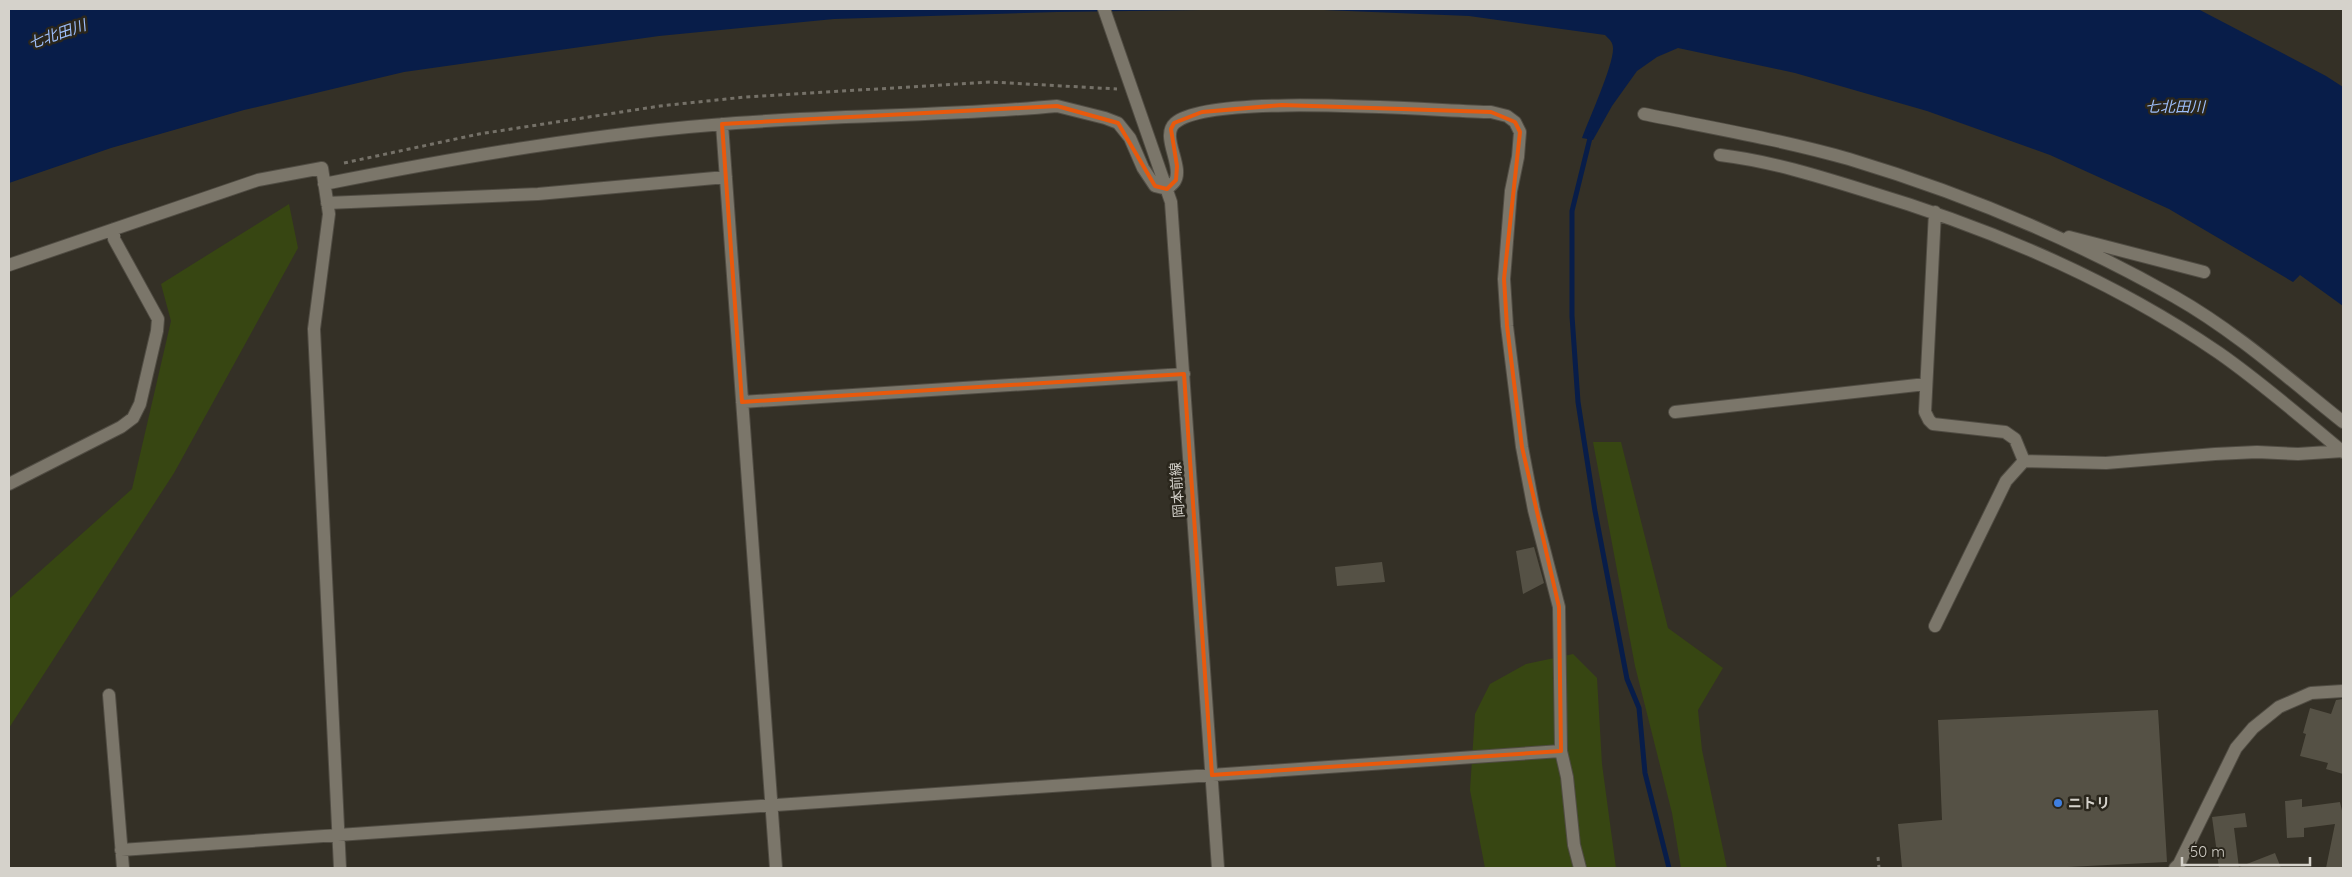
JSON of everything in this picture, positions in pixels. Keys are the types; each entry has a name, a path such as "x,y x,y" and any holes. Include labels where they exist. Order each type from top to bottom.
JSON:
{"street":[{"name":"岡本前線","path":"1104,9 1131,91 1172,202 1218,868"},
{"path":"324,184 446,160 614,136 722,124 1057,106 1118,123 1130,138 1143,168 1155,186 1167,189 1176,180 1177,166 1171,146 1171,129 1174,123 1202,112 1282,105 1491,112 1507,116 1515,122 1520,132 1518,157 1511,191 1505,269 1507,326 1522,447 1534,510 1559,607 1561,751 1567,777 1574,845 1580,868"},
{"path":"1644,114 1739,133 1849,159 1946,192 2052,234 2175,297 2227,330 2343,422"},
{"path":"722,124 776,868"},
{"path":"1720,155 1750,159 1791,169 1935,212 2027,248 2139,305 2218,353 2343,452"},
{"path":"9,265 258,180 322,168 329,214 314,329 340,868"},
{"path":"327,203 538,194 726,177"},
{"path":"1935,212 1926,412 1933,424 2005,432 2015,439 2024,461"},
{"path":"9,484 121,427 133,418 140,404 158,331 158,319 114,239 114,229"},
{"path":"2052,234 2104,245 2204,272"},
{"path":"742,402 1184,374"},
{"path":"1675,412 1926,384"},
{"path":"1935,626 2006,481 2024,461 2106,463 2257,452 2298,454 2343,452"},
{"path":"2174,868 2179,864 2236,748 2253,728 2279,707 2295,700 2312,693 2343,690"},
{"path":"109,695 123,868"},
{"path":"121,850 1561,751"}],"path":[{"path":"1878,858 1879,868"}],"highlighted area":[{"path":"1282,105 1491,112 1515,122 1520,132 1504,279 1507,326 1522,447 1559,607 1561,751 1212,775 1184,374 742,402 722,124 1057,106 1118,123 1155,186 1167,189 1176,180 1177,166 1171,129 1174,123 1202,112"}],"green space":[{"path":"289,204 298,248 174,473 9,728 9,599 132,489 171,321 161,284"},
{"path":"1593,442 1621,442 1668,628 1723,668 1698,710 1702,750 1727,868 1681,868 1672,813 1635,666"},
{"path":"1573,654 1597,678 1602,764 1616,868 1485,868 1470,790 1475,714 1490,684 1526,664"}],"water":[{"name":"七北田川","path":"9,9 1281,9 1057,12 834,19 659,36 404,72 244,110 111,148 9,183"},
{"name":"七北田川","path":"1300,9 2198,9 2326,76 2343,87 2343,306 2300,275 2293,282 2169,209 2050,155 1927,111 1795,73 1678,48 1657,57 1637,71 1612,106 1593,140 1582,138 1610,66 1613,48 1605,35 1469,16"}],"building":[{"path":"1534,547 1544,583 1523,594 1516,551"},
{"path":"1382,562 1385,582 1337,586 1335,567"},
{"path":"2343,699 2343,774 2326,769 2328,763 2300,756 2306,734 2303,733 2310,708 2331,714 2336,700"},
{"path":"2158,710 2167,862 2048,868 1902,868 1898,824 1942,820 1938,720"},
{"path":"2302,799 2302,807 2340,802 2343,815 2343,868 2326,868 2335,824 2304,828 2304,837 2287,838 2285,801"},
{"path":"2245,813 2247,827 2234,828 2239,868 2219,868 2212,817"},
{"path":"2275,853 2281,868 2239,868 2239,867"}],"waterway":[{"path":"1591,134 1572,211 1572,316 1578,402 1595,511 1627,679 1639,708 1645,773 1669,868"}],"place":[{"name":"ニトリ","path":"2058,803"}]}
